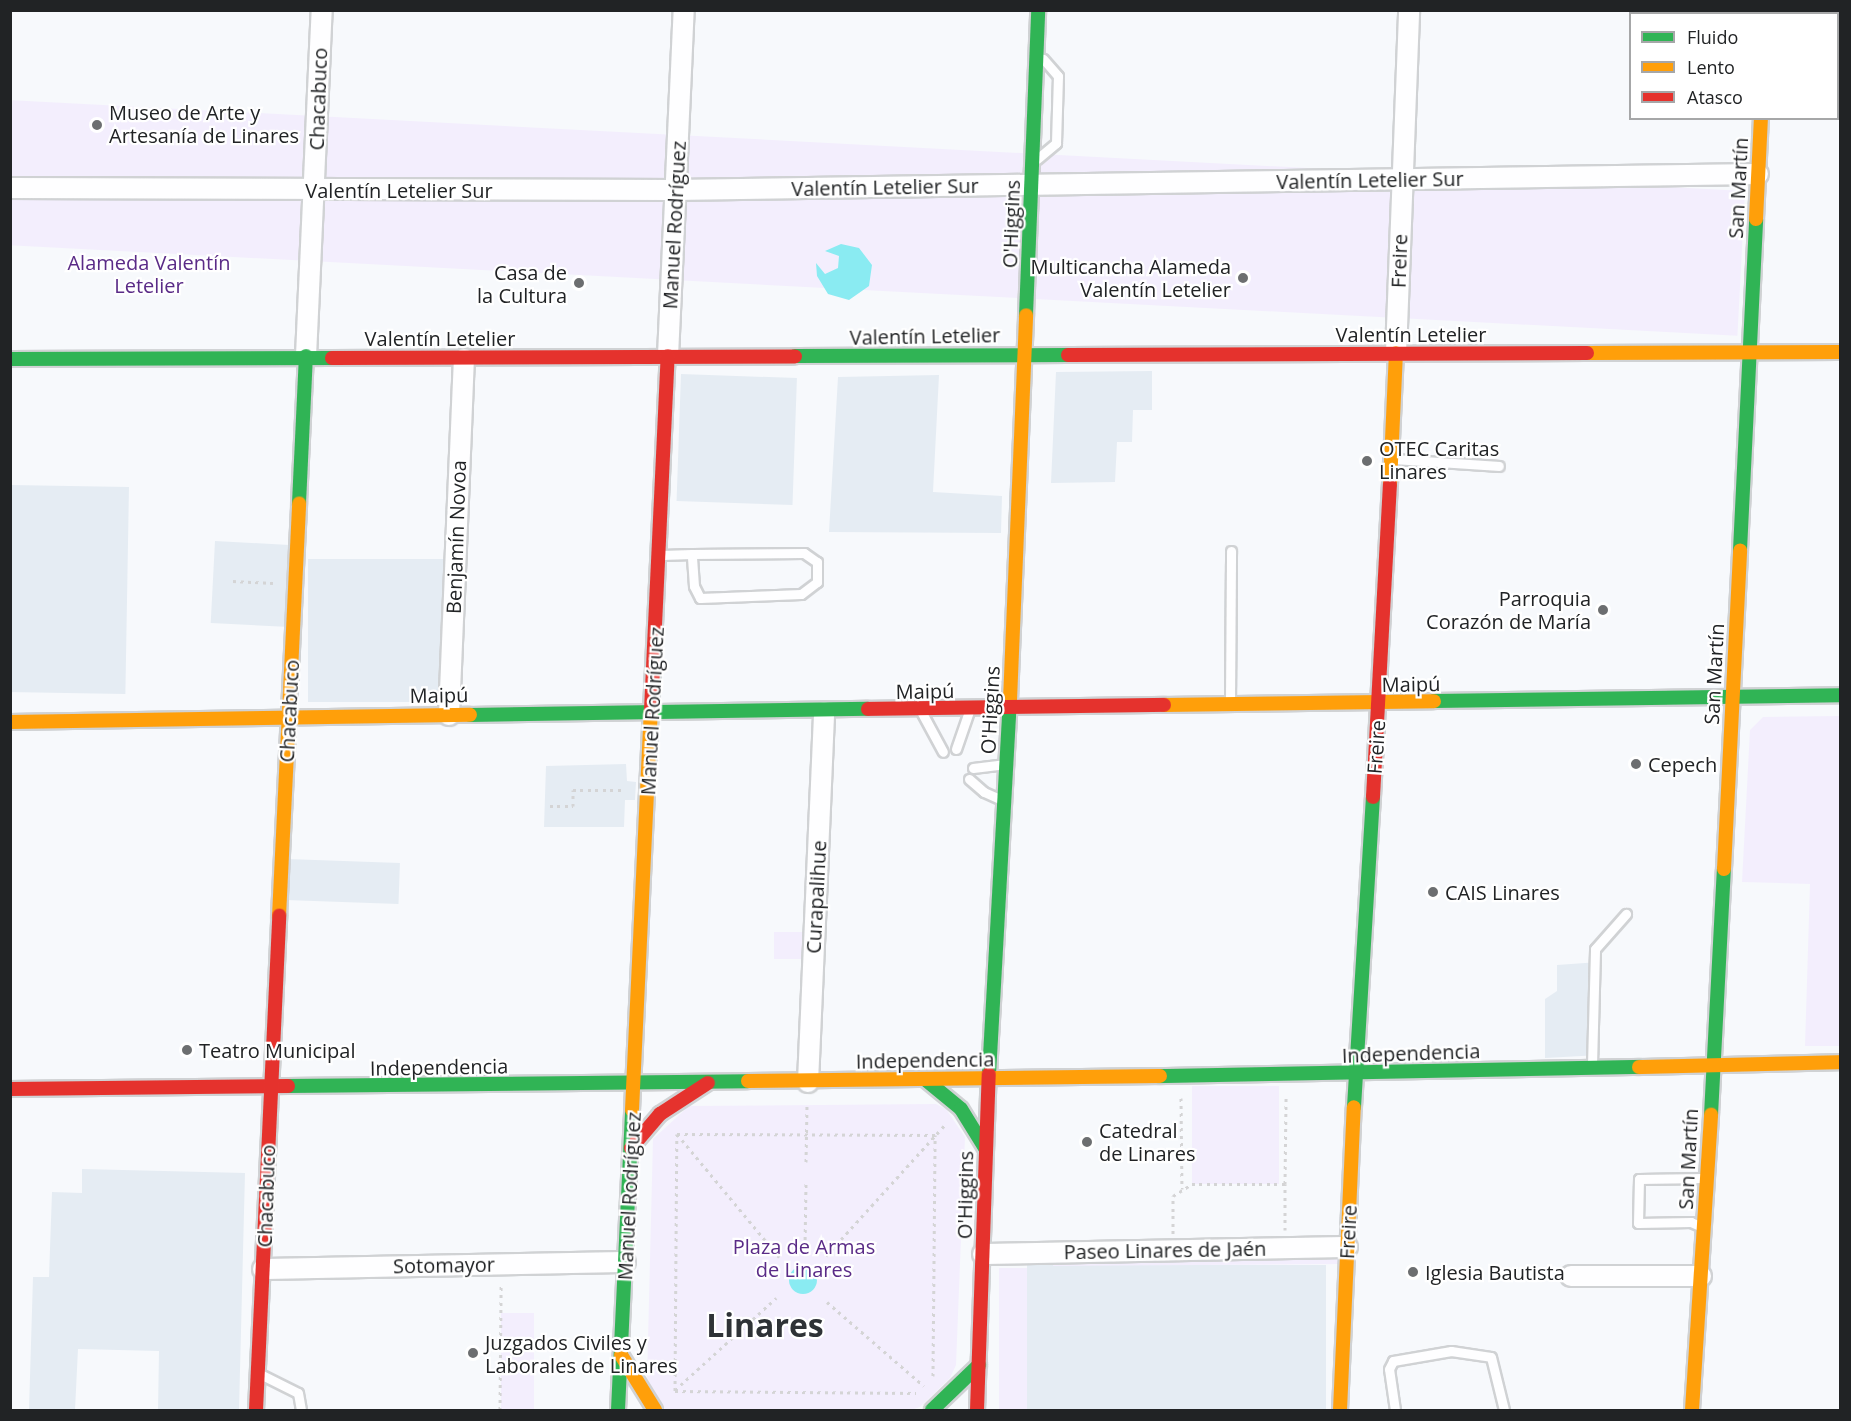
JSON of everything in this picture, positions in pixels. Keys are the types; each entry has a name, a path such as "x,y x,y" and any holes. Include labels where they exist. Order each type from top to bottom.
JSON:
{"main road":[{"name":"O'Higgins","path":"977,1410 985,1148 1010,710 1038,10"},
{"name":"San Martín","path":"1692,1410 1714,1063 1761,120"},
{"name":"Valentín Letelier","path":"10,359 306,356 464,359 1025,354 1840,352"},
{"name":"Freire","path":"1340,1410 1354,1074 1379,704 1396,353"},
{"name":"Chacabuco","path":"256,1410 306,356"},
{"name":"Manuel Rodríguez","path":"618,1410 668,356"},
{"name":"Maipú","path":"10,722 652,711 1010,710 1732,695 1840,696"},
{"name":"Independencia","path":"10,1089 271,1088 1287,1075 1714,1063 1840,1062"},
{"path":"926,1080 961,1109 985,1148"},
{"path":"631,1148 660,1114 708,1083"},
{"path":"621,1355 655,1410"},
{"path":"932,1410 979,1365"}],"street":[{"name":"Chacabuco","path":"306,356 321,10"},
{"name":"Manuel Rodríguez","path":"668,356 684,10"},
{"name":"Freire","path":"1396,353 1409,10"},
{"name":"Valentín Letelier Sur","path":"10,188 675,190 1758,174"},
{"name":"Benjamín Novoa","path":"449,715 464,359"},
{"name":"Curapalihue","path":"808,1082 824,711"},
{"name":"Paseo Linares de Jaén","path":"983,1254 1347,1247"},
{"name":"Sotomayor","path":"263,1269 625,1262"},
{"path":"1571,1276 1701,1275"}],"lane":[{"path":"1033,162 1056,143 1058,76 1036,52"},
{"path":"1391,458 1499,466"},
{"path":"1230,706 1231,551"},
{"path":"659,555 692,554 804,554 817,562 817,582 801,594 700,598 694,586 692,554"},
{"path":"921,710 943,752"},
{"path":"956,749 969,710"},
{"path":"973,768 1007,764"},
{"path":"969,779 984,792 1005,800"},
{"path":"1592,1067 1595,949 1626,914"},
{"path":"1704,1228 1691,1222 1638,1223 1639,1179 1706,1178"},
{"path":"1395,1410 1389,1369 1393,1361 1451,1350 1491,1358 1504,1410"},
{"path":"258,1372 298,1393 301,1410"}],"path":[{"path":"233,581 296,584"},
{"path":"550,806 573,806 573,790 649,789"},
{"path":"1285,1248 1287,1075"},
{"path":"1181,1076 1182,1190"},
{"path":"806,1162 808,1082"},
{"path":"677,1134 935,1135"},
{"path":"677,1134 779,1257"},
{"path":"675,1391 677,1134"},
{"path":"825,1256 935,1135"},
{"path":"933,1381 935,1135"},
{"path":"805,1247 806,1181"},
{"path":"1173,1250 1173,1196 1192,1184 1285,1184"},
{"path":"493,1278 501,1278 500,1410"},
{"path":"675,1391 776,1298"},
{"path":"827,1302 932,1393"},
{"path":"675,1391 921,1393"}],"shaded area":[{"path":"1152,371 1152,410 1133,410 1132,442 1117,442 1115,482 1051,483 1056,372"},
{"path":"681,374 797,378 792,505 677,501"},
{"path":"939,375 933,492 1002,496 1001,533 829,532 838,377"},
{"path":"11,485 129,487 125,694 10,692"},
{"path":"215,541 294,545 290,627 211,623"},
{"path":"308,559 444,559 444,702 308,702"},
{"path":"626,764 627,781 636,782 635,800 625,800 624,827 544,827 546,766"},
{"path":"287,859 400,863 399,904 286,900"},
{"path":"1599,962 1600,1055 1545,1058 1545,999 1557,991 1557,965"},
{"path":"82,1169 245,1173 239,1410 158,1410 159,1351 78,1349 75,1410 29,1410 33,1277 49,1277 52,1192 82,1193"},
{"path":"1027,1265 1326,1265 1326,1410 1027,1410"}],"green space":[{"name":"Alameda Valentín Letelier","path":"12,100 1745,191 1737,336 10,245"},
{"path":"1840,716 1840,1046 1805,1046 1810,884 1742,882 1750,730 1763,717"},
{"path":"774,932 803,932 803,959 774,959"},
{"path":"1192,1086 1279,1086 1279,1184 1192,1184"},
{"name":"Plaza de Armas de Linares","path":"936,1104 946,1109 965,1137 956,1365 950,1378 920,1407 911,1410 664,1410 647,1381 653,1139 689,1106"},
{"path":"1341,1251 1341,1264 1053,1266 1054,1256"},
{"path":"999,1268 1027,1268 1027,1410 999,1410"},
{"path":"501,1313 534,1313 534,1410 501,1410"}],"water":[{"path":"841,244 859,248 872,265 869,286 849,300 828,294 817,276 816,263 825,274 838,268 839,256 825,251"},
{"path":"803,1266 813,1270 817,1280 813,1290 803,1294 793,1290 789,1280 793,1270"}],"traffic: fast":[{"path":"1026,315 1038,10"},
{"path":"1740,550 1756,219"},
{"path":"795,356 1068,355"},
{"path":"299,503 306,356"},
{"path":"10,359 332,358"},
{"path":"1434,701 1840,695"},
{"path":"989,1074 1010,700"},
{"path":"470,715 868,709"},
{"path":"1354,1107 1373,797"},
{"path":"1711,1115 1724,869"},
{"path":"1160,1076 1639,1067"},
{"path":"926,1080 961,1109 985,1148"},
{"path":"288,1086 748,1081"},
{"path":"618,1410 632,1110"},
{"path":"932,1410 979,1365"}],"traffic: slow":[{"path":"1756,219 1761,120"},
{"path":"1010,700 1026,315"},
{"path":"1587,353 1840,352"},
{"path":"1390,484 1396,353"},
{"path":"279,916 299,503"},
{"path":"1724,869 1740,550"},
{"path":"1164,705 1434,701"},
{"path":"632,1110 651,710"},
{"path":"10,722 470,715"},
{"path":"1639,1067 1840,1062"},
{"path":"748,1081 1160,1076"},
{"path":"1340,1410 1354,1107"},
{"path":"1692,1410 1711,1115"},
{"path":"621,1355 655,1410"}],"traffic: jam":[{"path":"1068,355 1587,353"},
{"path":"651,710 668,356"},
{"path":"332,358 795,356"},
{"path":"1373,797 1390,484"},
{"path":"868,709 1164,705"},
{"path":"256,1410 279,916"},
{"path":"977,1410 989,1074"},
{"path":"631,1148 660,1114 708,1083"},
{"path":"10,1089 288,1086"}],"place":[{"name":"Museo de Arte y Artesanía de Linares","path":"97,125"},
{"name":"Multicancha Alameda Valentín Letelier","path":"1243,278"},
{"name":"Casa de la Cultura","path":"579,283"},
{"name":"OTEC Caritas Linares","path":"1367,461"},
{"name":"Parroquia Corazón de María","path":"1603,610"},
{"name":"Cepech","path":"1636,764"},
{"name":"CAIS Linares","path":"1433,892"},
{"name":"Teatro Municipal","path":"187,1050"},
{"name":"Catedral de Linares","path":"1087,1142"},
{"name":"Iglesia Bautista","path":"1413,1272"},
{"name":"Juzgados Civiles y Laborales de Linares","path":"473,1353"}],"district":[{"name":"Linares","path":"765,1325"}]}
